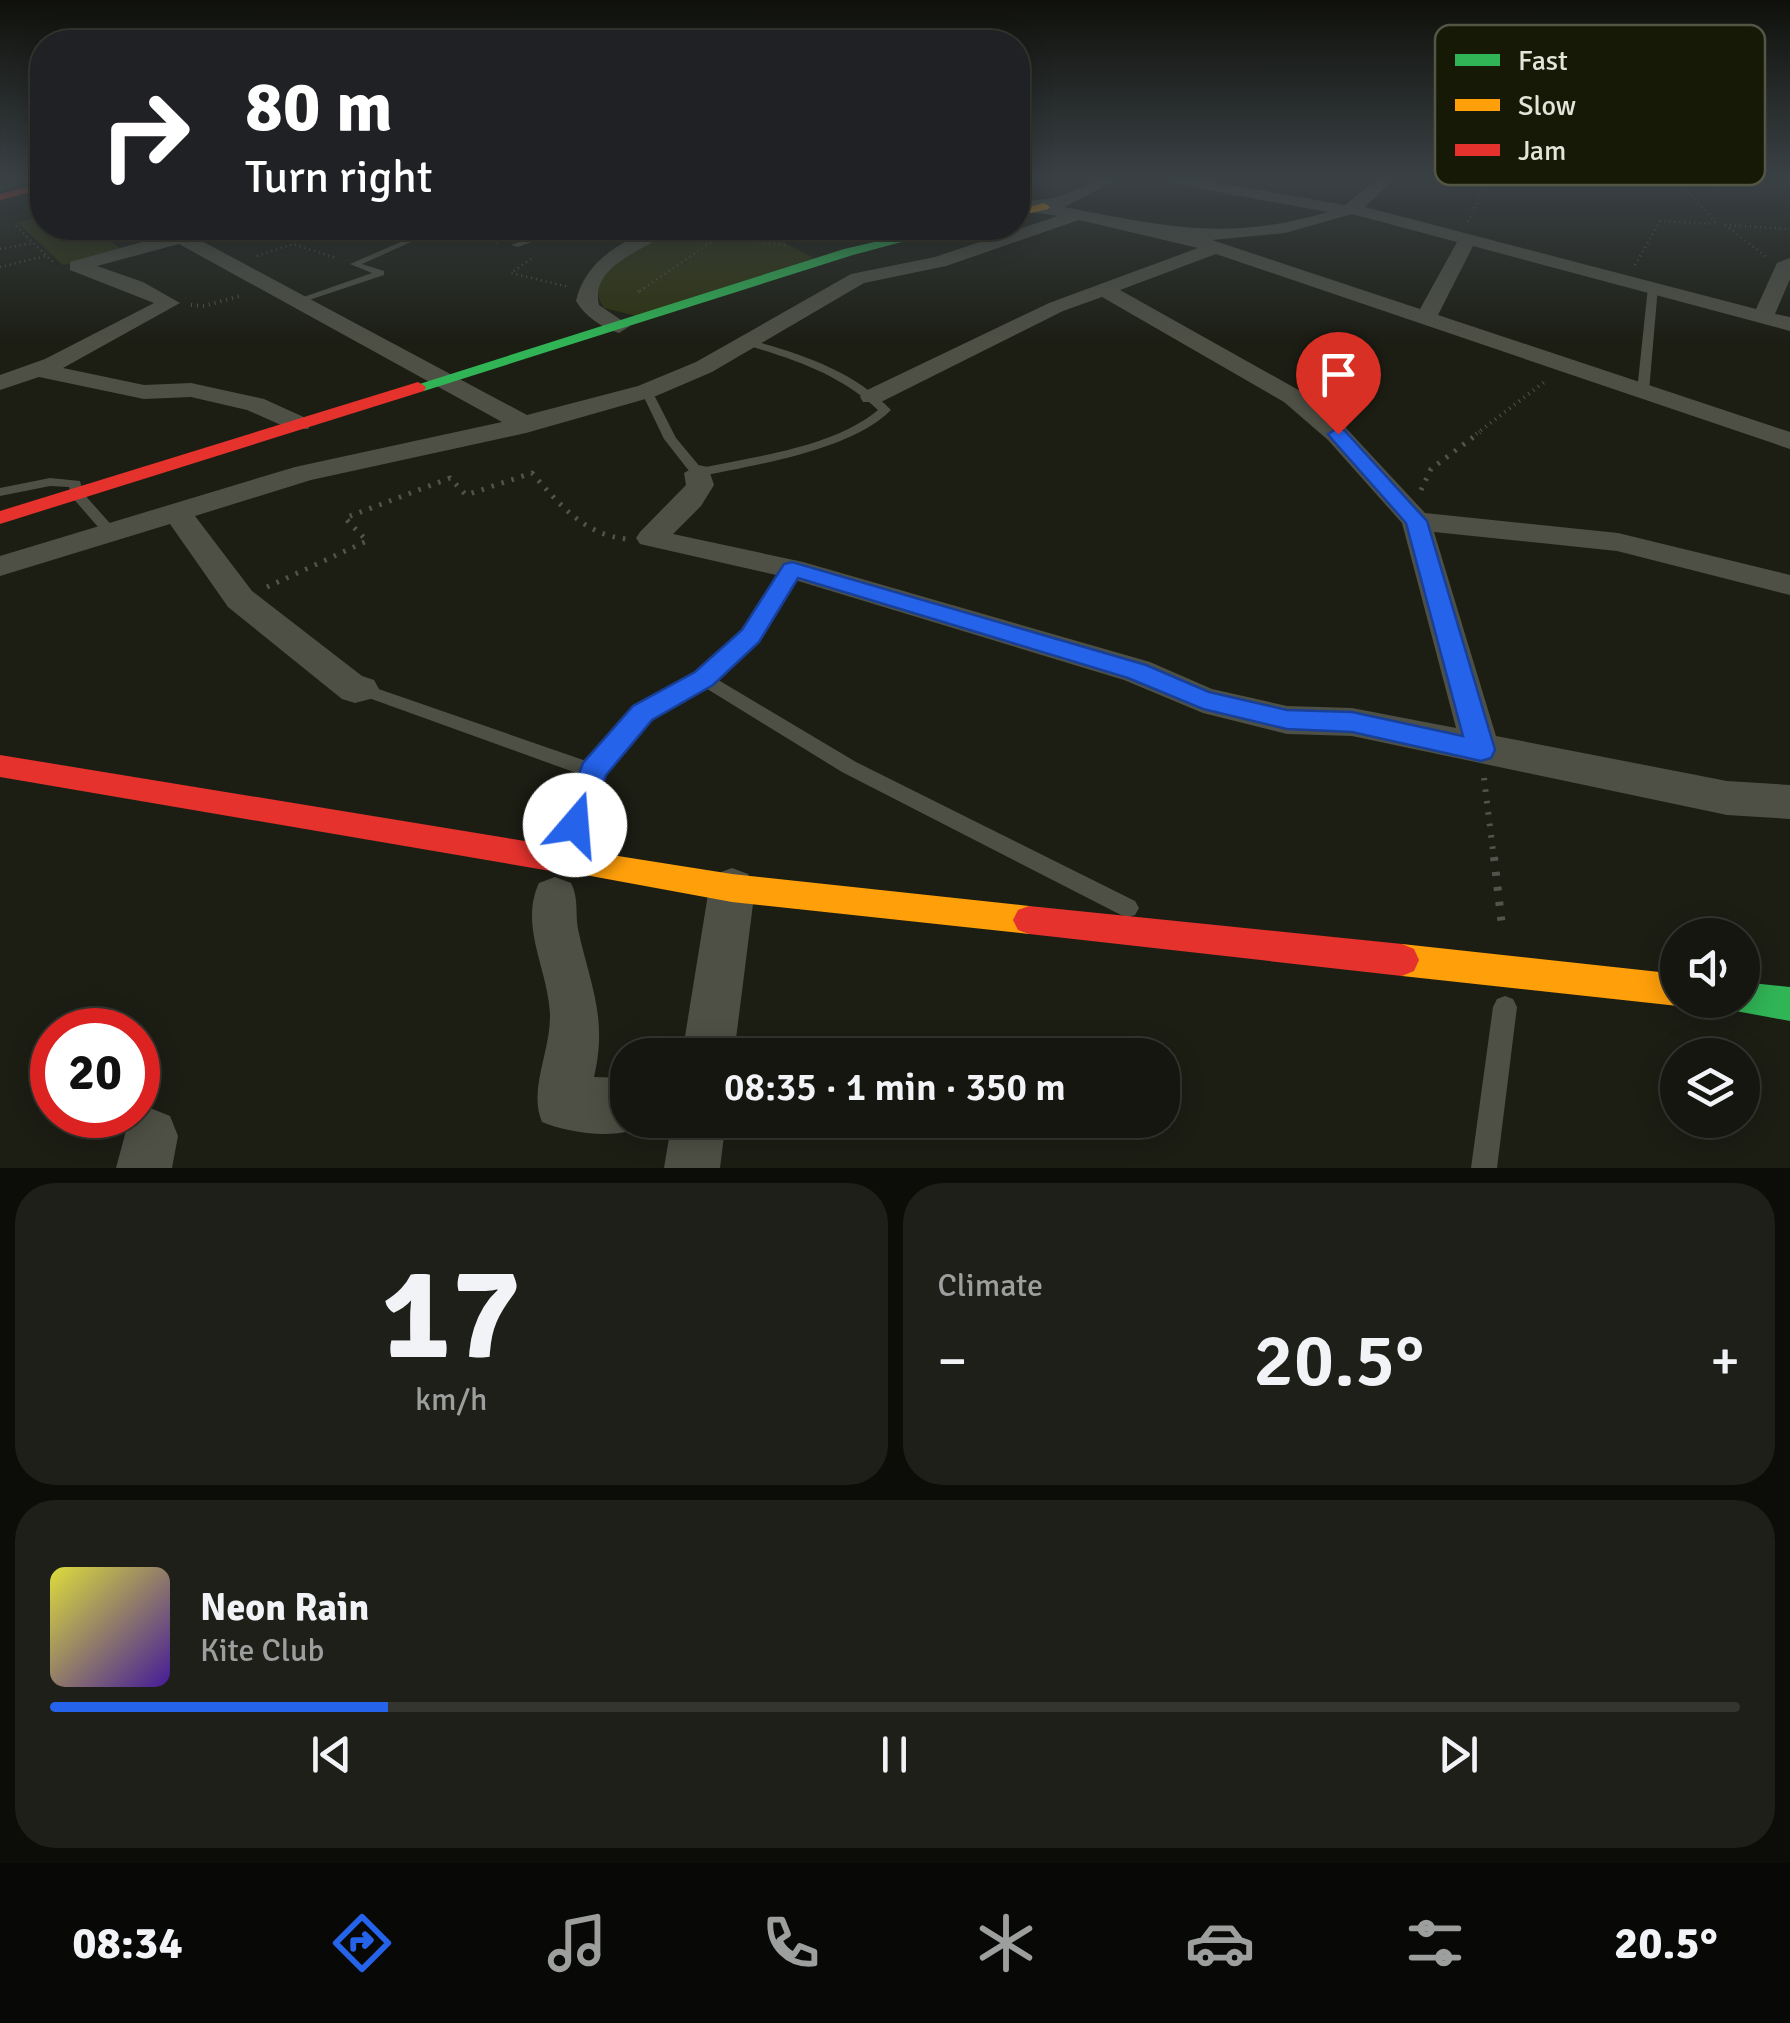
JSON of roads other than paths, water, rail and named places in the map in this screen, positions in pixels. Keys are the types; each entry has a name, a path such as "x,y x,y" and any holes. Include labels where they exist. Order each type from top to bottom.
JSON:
{"street":[{"path":"1173,234 1790,441"},
{"path":"1180,235 1199,234"},
{"path":"1447,234 1790,324"},
{"path":"1425,319 1465,238"},
{"path":"0,383 38,370 170,303 136,286 77,266 168,240"},
{"path":"184,240 235,264 526,425"},
{"path":"612,320 591,309 586,300 587,288 608,262 647,240"},
{"path":"0,518 448,380 612,320 901,240"},
{"path":"0,566 305,472 526,425 647,391 685,377 858,278 938,262 1002,240"},
{"path":"872,396 1056,307 1212,248"},
{"path":"1763,317 1787,263"},
{"path":"1103,289 1293,397 1338,434 1413,518 1481,750"},
{"path":"38,370 144,392 192,390 255,404 300,424"},
{"path":"698,473 700,485 691,500 651,538 792,569 1137,671 1203,700 1287,720 1352,722 1726,798 1790,802"},
{"path":"176,511 240,599 290,642 355,690 360,688"},
{"path":"1413,518 1618,542 1790,585"},
{"path":"0,766 732,888 1660,988"},
{"path":"710,1038 732,888"},
{"path":"555,897 551,920 569,974 578,1046 561,1103 610,1104"},
{"path":"1760,1000 1790,1004"},
{"path":"692,1168 696,1138"}],"lane":[{"path":"300,300 381,273 354,264 410,240"},
{"path":"514,245 529,240"},
{"path":"1643,391 1652,287"},
{"path":"647,391 670,439 698,473 840,436 880,417 885,410 872,396 830,369 747,342"},
{"path":"0,492 50,482 75,484 77,494 110,532"},
{"path":"575,825 593,771 642,713 704,678 750,636 792,569"},
{"path":"704,678 849,767 1180,935"},
{"path":"360,688 593,771"},
{"path":"1484,1168 1505,1008"}]}
